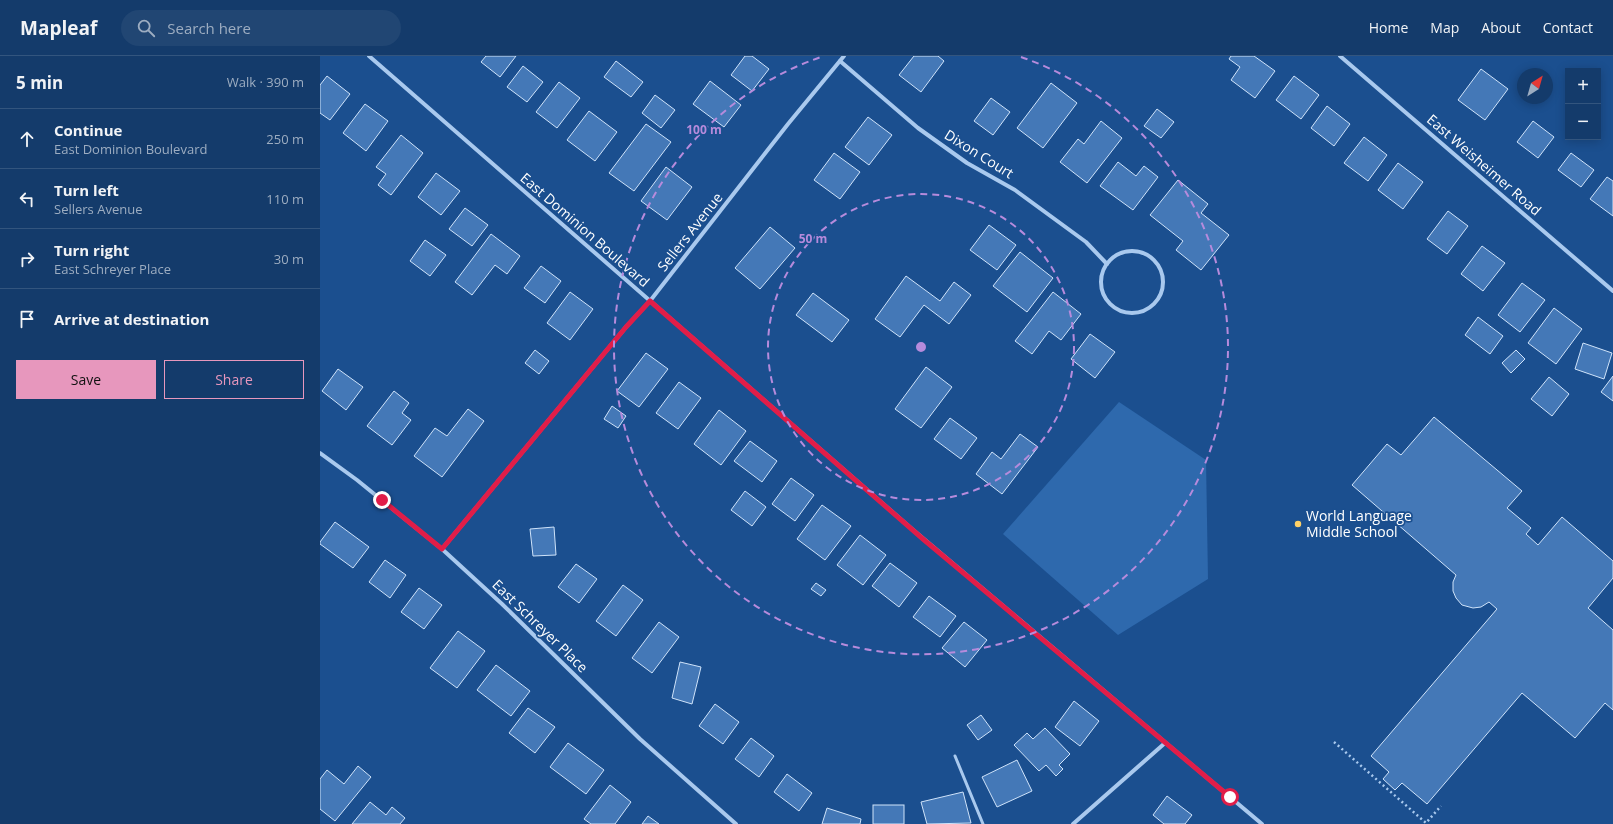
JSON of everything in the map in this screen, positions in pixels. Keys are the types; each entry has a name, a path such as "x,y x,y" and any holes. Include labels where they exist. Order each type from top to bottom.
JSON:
{"street":[{"name":"East Dominion Boulevard","path":"369,56 912,528 1262,824"},
{"name":"Sellers Avenue","path":"442,549 626,327 650,301 788,124 844,56"},
{"name":"East Weisheimer Road","path":"1340,56 1613,291"},
{"name":"Dixon Court","path":"840,61 924,132 967,163 1016,190 1086,242 1107,264"},
{"path":"1134,251 1144,254 1159,266 1163,281 1160,296 1154,304 1146,310 1136,313 1126,313 1116,309 1108,302 1103,293 1101,283 1107,264 1124,252 1134,251"},
{"name":"East Schreyer Place","path":"320,453 358,480 442,549 502,604 640,739 736,824"},
{"path":"1073,824 1165,743"}],"lane":[{"path":"955,756 983,824"}],"path":[{"path":"1334,742 1427,823 1441,806"}],"shaded area":[{"path":"1119,402 1206,460 1208,579 1118,635 1003,534"}],"building":[{"path":"486,56 516,56 500,77 481,62"},
{"path":"745,56 752,56 769,69 752,91 731,75"},
{"path":"914,56 938,56 944,61 921,92 899,75"},
{"path":"1231,56 1254,56 1275,71 1255,98 1231,80 1240,67 1229,59"},
{"path":"616,61 643,82 631,97 604,77"},
{"path":"523,66 543,82 527,102 507,87"},
{"path":"1481,69 1508,89 1485,120 1458,100"},
{"path":"327,76 350,94 330,120 320,113 320,85"},
{"path":"1294,76 1319,95 1301,119 1276,100"},
{"path":"710,81 741,105 724,127 693,104"},
{"path":"559,82 580,98 557,128 536,112"},
{"path":"1051,83 1077,103 1043,148 1017,128"},
{"path":"655,95 675,110 661,128 642,113"},
{"path":"991,98 1010,112 993,135 974,121"},
{"path":"365,104 388,121 366,151 343,133"},
{"path":"1327,106 1350,124 1334,146 1311,128"},
{"path":"1157,109 1174,122 1161,138 1144,126"},
{"path":"589,111 617,132 595,161 567,140"},
{"path":"868,117 892,135 869,165 845,147"},
{"path":"1101,121 1122,138 1087,183 1060,162 1078,139 1084,144"},
{"path":"1533,121 1554,137 1538,158 1517,142"},
{"path":"646,124 671,142 634,191 609,173"},
{"path":"401,135 423,153 391,195 378,185 386,174 376,167"},
{"path":"1364,137 1387,155 1368,181 1344,163"},
{"path":"834,153 860,172 840,199 814,180"},
{"path":"1571,153 1594,170 1581,187 1558,170"},
{"path":"1118,162 1136,176 1144,166 1158,177 1133,210 1100,186"},
{"path":"1398,163 1423,182 1403,209 1378,190"},
{"path":"666,167 692,187 667,220 641,201"},
{"path":"436,173 460,191 441,215 418,197"},
{"path":"1607,177 1613,181 1613,216 1590,199"},
{"path":"1178,180 1208,204 1201,213 1229,235 1201,270 1176,250 1183,241 1150,215"},
{"path":"465,208 488,225 472,246 449,229"},
{"path":"1448,211 1468,226 1447,254 1427,239"},
{"path":"989,225 1016,245 997,270 970,250"},
{"path":"770,227 795,248 760,289 735,268"},
{"path":"491,234 520,256 507,274 495,265 472,295 455,282"},
{"path":"425,240 446,255 430,276 410,261"},
{"path":"1482,246 1505,263 1483,291 1461,274"},
{"path":"1020,252 1053,278 1027,312 993,286"},
{"path":"541,266 561,281 545,303 524,288"},
{"path":"906,276 940,301 954,282 971,295 949,324 924,305 900,337 875,319"},
{"path":"1522,283 1545,300 1520,332 1498,315"},
{"path":"570,292 593,309 570,340 547,323"},
{"path":"1053,292 1081,314 1061,340 1049,331 1032,354 1015,341"},
{"path":"813,293 849,320 832,342 796,315"},
{"path":"1554,308 1582,329 1556,364 1528,343"},
{"path":"1478,317 1503,336 1490,354 1465,335"},
{"path":"1090,334 1115,352 1095,378 1071,359"},
{"path":"1583,343 1612,353 1604,379 1575,369"},
{"path":"535,350 549,361 539,374 525,363"},
{"path":"1516,350 1525,359 1511,373 1502,363"},
{"path":"646,353 668,369 639,407 617,391"},
{"path":"926,367 952,387 921,428 895,409"},
{"path":"338,369 363,387 346,410 322,391"},
{"path":"1613,376 1613,401 1601,392"},
{"path":"1549,377 1569,394 1552,416 1531,399"},
{"path":"679,382 701,398 678,429 656,413"},
{"path":"394,391 409,403 402,413 411,420 392,445 367,426"},
{"path":"612,406 626,416 618,428 604,419"},
{"path":"468,409 484,421 442,477 414,456 435,428 447,436"},
{"path":"719,410 746,431 721,465 694,444"},
{"name":"World Language Middle School","path":"1434,417 1522,491 1507,508 1531,528 1526,534 1538,545 1562,517 1613,561 1613,578 1588,608 1613,630 1613,710 1605,703 1575,738 1522,693 1427,804 1402,783 1395,790 1383,779 1389,772 1371,756 1497,609 1489,602 1481,607 1473,608 1462,605 1456,598 1453,591 1453,582 1456,575 1352,485 1387,444 1401,455"},
{"path":"950,418 977,438 961,459 934,439"},
{"path":"1020,434 1038,447 1002,494 976,474 992,452 1001,459"},
{"path":"750,441 777,461 762,482 734,461"},
{"path":"791,478 814,495 795,521 772,504"},
{"path":"745,491 766,507 752,526 731,510"},
{"path":"822,505 851,526 825,560 797,539"},
{"path":"335,522 369,547 353,568 320,544"},
{"path":"554,527 556,555 533,556 530,529"},
{"path":"860,535 886,555 863,585 837,565"},
{"path":"385,560 406,575 390,598 369,582"},
{"path":"890,563 917,583 899,607 872,586"},
{"path":"576,564 597,579 579,603 558,587"},
{"path":"816,583 826,590 821,596 811,589"},
{"path":"623,585 643,600 616,636 596,621"},
{"path":"419,588 442,605 424,629 401,612"},
{"path":"929,596 956,616 940,637 913,617"},
{"path":"659,622 679,637 652,673 632,658"},
{"path":"964,622 987,640 965,667 942,648"},
{"path":"458,631 485,651 457,688 430,668"},
{"path":"680,662 701,667 692,704 672,698"},
{"path":"496,665 530,691 511,716 477,690"},
{"path":"1074,701 1099,721 1080,746 1055,727"},
{"path":"715,704 739,722 723,744 699,726"},
{"path":"528,708 555,727 535,753 509,733"},
{"path":"981,715 992,730 978,740 967,725"},
{"path":"1045,728 1070,754 1059,765 1063,769 1056,776 1046,765 1039,771 1014,745 1027,733 1033,739"},
{"path":"751,738 774,756 759,777 735,759"},
{"path":"568,743 604,770 586,794 550,767"},
{"path":"1017,760 1032,791 997,807 982,777"},
{"path":"358,766 371,777 335,821 320,809 320,779 327,770 344,784"},
{"path":"787,774 812,793 799,811 774,792"},
{"path":"610,785 631,802 615,824 591,824 584,819"},
{"path":"963,792 971,823 927,824 921,802"},
{"path":"1167,796 1192,815 1185,824 1164,824 1153,815"},
{"path":"370,802 386,815 392,807 405,818 400,824 352,824"},
{"path":"873,805 904,805 904,824 873,824"},
{"path":"827,808 861,819 860,824 822,824"},
{"path":"648,816 659,824 642,824"}],"place":[{"name":"World Language Middle School","path":"1298,524"}],"route":[{"path":"382,500 442,549 626,327 650,301 923,539 1230,797"}]}
